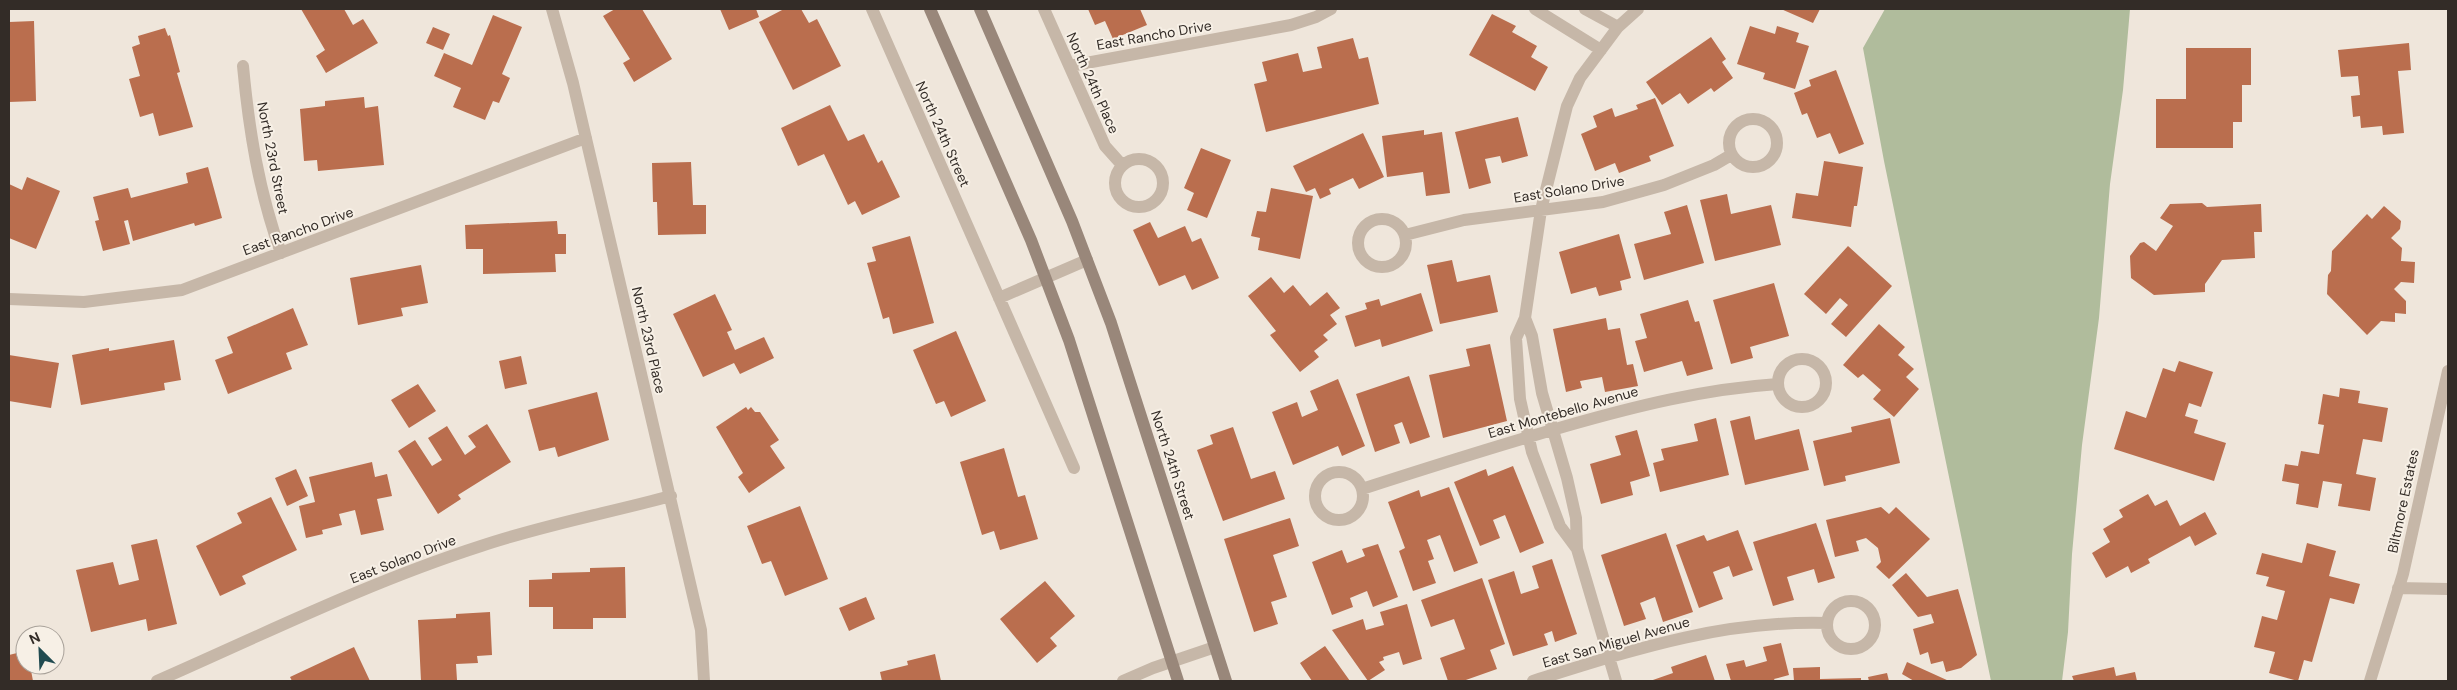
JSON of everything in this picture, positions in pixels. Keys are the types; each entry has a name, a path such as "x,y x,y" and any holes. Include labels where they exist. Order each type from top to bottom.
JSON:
{"main road":[{"path":"930,9 1045,278 1069,340 1178,681"},
{"name":"North 24th Street","path":"980,9 1087,260 1111,323 1226,681"}],"street":[{"name":"North 23rd Place","path":"552,9 586,138 671,496 701,630 704,681"},
{"name":"North 24th Street","path":"872,9 1074,468"},
{"name":"North 24th Place","path":"1044,9 1105,146 1122,165"},
{"name":"East Rancho Drive","path":"1070,66 1291,25 1316,17 1331,9"},
{"path":"1535,9 1601,50"},
{"path":"1585,9 1618,27"},
{"path":"1577,549 1560,526 1542,484 1528,436 1520,400 1516,338 1525,318 1541,210 1567,106 1580,78 1618,27 1638,9"},
{"name":"North 23rd Street","path":"243,66 250,136 269,218 281,253"},
{"name":"East Rancho Drive","path":"9,299 84,302 182,290 586,138"},
{"name":"East Solano Drive","path":"1405,236 1464,220 1603,202 1642,192 1686,176 1731,155"},
{"path":"999,298 1087,260"},
{"path":"1525,318 1532,336 1542,393 1576,518 1577,549 1616,681"},
{"name":"Biltmore Estates","path":"2370,681 2398,588 2448,370"},
{"name":"East Montebello Avenue","path":"1362,489 1528,436 1671,398 1730,388 1778,384"},
{"name":"East Solano Drive","path":"157,681 374,584 421,566 523,533 671,496"},
{"path":"2398,588 2448,589"},
{"name":"East San Miguel Avenue","path":"1533,681 1609,657 1703,633 1737,627 1827,623"},
{"path":"1123,681 1214,647"}],"green space":[{"path":"1885,9 2130,9 2123,90 2110,184 2099,318 2082,445 2072,554 2068,632 2062,681 1991,681 1884,161 1863,48"}],"building":[{"path":"301,9 344,9 353,25 363,19 378,43 326,73 316,56 325,50"},
{"path":"615,9 642,9 672,59 634,82 623,63 630,59 603,16"},
{"path":"720,9 756,9 759,17 729,30"},
{"path":"784,9 801,9 809,23 817,19 841,66 793,90 759,22"},
{"path":"1088,9 1140,9 1147,25 1113,39 1105,21 1095,25"},
{"path":"1781,9 1820,9 1813,23"},
{"path":"1492,14 1516,26 1512,32 1537,46 1531,57 1548,67 1535,91 1469,55"},
{"path":"493,15 522,27 502,74 510,78 499,103 493,101 485,120 453,107 461,88 434,76 444,53 472,65"},
{"path":"34,21 36,101 9,102 9,22"},
{"path":"1750,26 1775,34 1777,26 1799,33 1796,42 1809,46 1795,89 1763,79 1765,73 1737,64"},
{"path":"433,27 450,34 443,50 426,43"},
{"path":"165,28 168,36 170,35 180,72 177,73 193,127 159,136 153,113 140,117 129,79 140,76 132,47 140,44 138,36"},
{"path":"1711,37 1726,59 1722,62 1733,78 1714,92 1711,88 1688,104 1680,93 1662,105 1646,82"},
{"path":"1353,38 1359,59 1368,57 1379,104 1266,132 1254,84 1267,81 1262,62 1298,53 1303,72 1322,68 1317,47"},
{"path":"2409,43 2411,70 2398,71 2404,133 2383,135 2382,126 2361,128 2360,116 2353,117 2351,96 2360,95 2358,76 2341,77 2338,50"},
{"path":"2186,48 2251,48 2251,85 2242,85 2242,122 2233,122 2233,148 2156,148 2156,99 2186,99"},
{"path":"1836,70 1864,144 1839,154 1830,133 1817,138 1807,113 1802,115 1794,93 1811,86 1809,80"},
{"path":"364,97 365,108 378,106 384,165 318,171 317,160 304,161 300,109 325,106 325,101"},
{"path":"1655,98 1674,146 1649,156 1651,161 1619,173 1615,163 1595,171 1581,134 1597,127 1593,116 1612,108 1615,117 1638,109 1636,105"},
{"path":"830,105 848,141 864,134 878,163 882,160 900,197 862,215 855,201 848,205 824,154 798,166 781,128"},
{"path":"1518,117 1528,156 1502,163 1500,156 1485,159 1491,183 1469,189 1455,132"},
{"path":"1424,130 1424,135 1442,132 1450,193 1426,196 1423,172 1387,177 1382,136"},
{"path":"1363,133 1384,177 1359,189 1353,178 1329,189 1331,194 1320,199 1315,188 1306,192 1293,166"},
{"path":"1201,148 1231,160 1207,218 1187,210 1194,193 1184,188"},
{"path":"1824,161 1863,167 1857,206 1854,206 1851,227 1792,218 1796,193 1818,196"},
{"path":"691,162 693,205 706,205 706,234 658,235 657,202 653,202 652,163"},
{"path":"208,167 222,218 195,226 194,223 133,241 128,220 124,221 130,244 103,251 95,221 99,220 93,197 128,188 131,198 188,183 186,173"},
{"path":"27,177 60,191 36,249 9,238 9,184 22,190"},
{"path":"1271,188 1313,196 1300,259 1258,250 1260,238 1251,236 1257,211 1266,212"},
{"path":"1727,194 1731,214 1771,205 1781,245 1715,261 1700,200"},
{"path":"2202,203 2207,207 2261,204 2262,232 2254,232 2255,258 2222,260 2205,284 2205,292 2154,295 2131,278 2130,256 2140,243 2144,242 2156,251 2173,226 2160,218 2170,204"},
{"path":"1687,205 1704,263 1644,280 1634,244 1671,234 1664,212"},
{"path":"2384,206 2401,221 2400,229 2391,238 2402,248 2401,261 2415,262 2414,283 2401,282 2394,289 2406,301 2406,314 2395,313 2395,322 2381,321 2367,335 2327,294 2328,275 2331,271 2332,251 2367,214 2372,219"},
{"path":"557,221 558,234 566,234 566,254 555,254 556,272 483,274 483,249 466,249 465,225"},
{"path":"1150,222 1158,238 1185,226 1192,242 1201,238 1219,278 1192,290 1185,275 1159,286 1133,230"},
{"path":"1619,234 1631,278 1620,281 1622,290 1599,296 1596,287 1571,294 1559,252"},
{"path":"910,236 934,323 893,334 889,317 883,319 867,263 876,261 872,247"},
{"path":"1848,246 1892,286 1846,337 1831,324 1848,305 1840,298 1826,314 1804,294"},
{"path":"1452,260 1457,282 1490,275 1498,312 1440,324 1427,265"},
{"path":"421,265 428,303 401,308 403,316 358,325 350,278"},
{"path":"1271,277 1284,293 1293,285 1310,306 1327,292 1340,308 1330,315 1337,324 1323,335 1328,340 1314,351 1319,357 1300,372 1270,335 1276,331 1248,296"},
{"path":"1774,283 1789,336 1750,347 1753,358 1731,364 1713,300"},
{"path":"1421,293 1433,331 1382,347 1380,339 1355,347 1345,316 1367,309 1365,303 1379,299 1381,306"},
{"path":"715,294 732,330 727,332 735,350 764,337 774,358 740,374 734,363 703,377 673,314"},
{"path":"1688,300 1695,322 1699,321 1713,369 1687,376 1682,361 1644,372 1635,341 1647,338 1640,314"},
{"path":"293,308 308,345 286,353 292,369 228,394 215,360 233,353 227,337"},
{"path":"1606,318 1608,330 1620,328 1627,365 1633,364 1638,386 1605,392 1602,377 1580,381 1582,388 1566,392 1553,329"},
{"path":"1879,324 1905,347 1898,355 1914,369 1906,377 1919,389 1894,417 1873,399 1881,390 1863,374 1858,378 1843,365"},
{"path":"956,331 986,401 951,417 944,401 936,404 913,350"},
{"path":"174,340 181,380 164,383 165,390 81,405 72,355 109,348 109,351"},
{"path":"1490,344 1507,421 1443,438 1429,375 1470,366 1466,349"},
{"path":"9,355 59,363 51,408 9,401"},
{"path":"521,356 527,384 505,389 499,361"},
{"path":"2179,361 2213,372 2201,407 2189,403 2185,416 2198,420 2194,433 2226,443 2214,481 2114,449 2126,411 2146,418 2163,368 2175,372"},
{"path":"1409,376 1430,437 1410,444 1402,422 1394,425 1400,443 1375,452 1356,394"},
{"path":"1338,379 1365,446 1342,456 1338,446 1293,465 1272,412 1297,402 1302,417 1318,410 1310,391"},
{"path":"418,384 436,411 409,428 391,400"},
{"path":"2340,388 2360,391 2358,403 2388,408 2382,442 2363,439 2356,474 2376,478 2370,511 2338,506 2342,484 2323,481 2318,508 2296,504 2299,484 2282,481 2285,464 2298,466 2301,451 2319,454 2324,425 2318,424 2323,394 2339,397"},
{"path":"597,392 609,440 558,457 555,447 539,451 528,410"},
{"path":"746,407 748,410 751,407 755,412 760,412 779,440 770,446 785,468 749,493 738,477 743,473 716,427"},
{"path":"1750,416 1755,440 1799,429 1809,470 1745,485 1730,421"},
{"path":"1716,418 1729,475 1660,492 1653,463 1664,460 1661,449 1698,441 1694,424"},
{"path":"1890,418 1900,463 1845,476 1846,481 1824,486 1813,441 1852,432 1851,427"},
{"path":"487,424 511,462 458,495 461,499 438,514 398,451 415,440 432,466 442,460 428,438 447,426 465,455 476,447 468,436"},
{"path":"1233,427 1251,479 1275,471 1285,499 1223,521 1197,450 1213,444 1210,435"},
{"path":"1637,430 1650,476 1630,482 1633,495 1601,504 1590,464 1621,455 1615,436"},
{"path":"1004,448 1018,497 1025,495 1038,539 1000,550 994,531 982,535 960,462"},
{"path":"372,462 375,477 387,474 392,496 377,499 384,530 361,535 355,510 339,514 342,525 322,530 323,534 306,538 299,506 315,502 309,477"},
{"path":"1513,466 1544,543 1520,553 1505,515 1493,520 1500,538 1480,546 1454,482 1486,469 1488,476"},
{"path":"296,469 308,496 287,506 275,478"},
{"path":"1449,487 1478,563 1454,572 1440,535 1427,540 1434,559 1428,561 1436,583 1413,591 1399,551 1405,548 1388,502 1419,490 1421,497"},
{"path":"2148,494 2155,506 2167,500 2180,526 2205,512 2217,534 2195,546 2190,536 2148,559 2150,563 2131,573 2128,566 2106,578 2092,553 2110,542 2103,529 2123,517 2119,510"},
{"path":"271,497 297,550 242,576 246,584 220,596 196,546 242,523 237,513"},
{"path":"800,506 828,579 785,596 771,561 762,564 747,526"},
{"path":"1881,507 1889,514 1896,507 1930,539 1889,579 1876,567 1881,562 1878,548 1866,538 1856,541 1859,551 1835,557 1826,520"},
{"path":"1290,518 1299,546 1273,555 1287,597 1271,602 1278,624 1254,632 1224,539"},
{"path":"1816,523 1835,578 1818,583 1814,569 1787,577 1794,600 1773,606 1753,542"},
{"path":"1738,530 1753,570 1733,577 1729,566 1713,572 1723,599 1699,608 1676,545 1704,535 1707,541"},
{"path":"1666,533 1693,612 1663,622 1655,597 1640,603 1646,619 1624,626 1601,555"},
{"path":"157,539 177,624 148,631 146,619 91,632 76,570 113,562 119,585 139,580 131,545"},
{"path":"2307,543 2336,551 2329,576 2360,584 2354,604 2330,598 2312,662 2304,660 2298,681 2269,673 2275,652 2254,647 2262,616 2277,620 2285,591 2266,586 2269,577 2256,574 2262,553 2302,563"},
{"path":"1378,544 1398,597 1373,607 1367,591 1350,598 1353,607 1332,615 1312,562 1342,550 1347,563 1365,556 1362,549"},
{"path":"1552,559 1577,634 1555,642 1552,631 1544,634 1548,645 1513,656 1488,580 1514,571 1521,594 1539,588 1532,566"},
{"path":"625,567 626,618 593,618 593,629 553,629 553,607 529,607 529,580 552,579 552,573 590,572 590,568"},
{"path":"1906,573 1927,597 1958,589 1977,655 1961,668 1946,672 1943,661 1931,664 1928,652 1920,655 1913,629 1934,623 1931,614 1918,617 1892,585"},
{"path":"1482,578 1505,644 1490,650 1497,669 1463,681 1448,681 1440,658 1465,649 1454,619 1431,627 1421,600"},
{"path":"1045,581 1075,616 1050,638 1057,646 1037,663 1000,619"},
{"path":"866,597 875,619 849,631 839,608"},
{"path":"1407,604 1422,659 1403,665 1399,652 1383,657 1384,660 1379,662 1385,670 1368,681 1332,630 1363,619 1366,630 1384,625 1380,612"},
{"path":"490,612 492,655 477,656 478,663 456,664 457,680 421,681 418,620 456,618 456,614"},
{"path":"1781,643 1789,675 1774,679 1775,681 1731,681 1726,664 1744,660 1746,667 1767,661 1763,647"},
{"path":"1325,646 1350,681 1312,681 1300,663"},
{"path":"354,647 370,681 292,681 290,677"},
{"path":"15,654 15,675 32,675 33,681 9,681 9,655"},
{"path":"935,654 941,681 882,681 880,672 908,665 907,661"},
{"path":"1706,655 1715,681 1650,681 1673,673 1671,667"},
{"path":"1907,662 1949,681 1914,681 1902,674"},
{"path":"1820,667 1820,679 1861,678 1861,681 1794,681 1793,668"},
{"path":"2114,667 2116,676 2135,672 2137,681 2074,681 2072,676"},
{"path":"1887,673 1889,681 1869,681 1868,677"}]}
